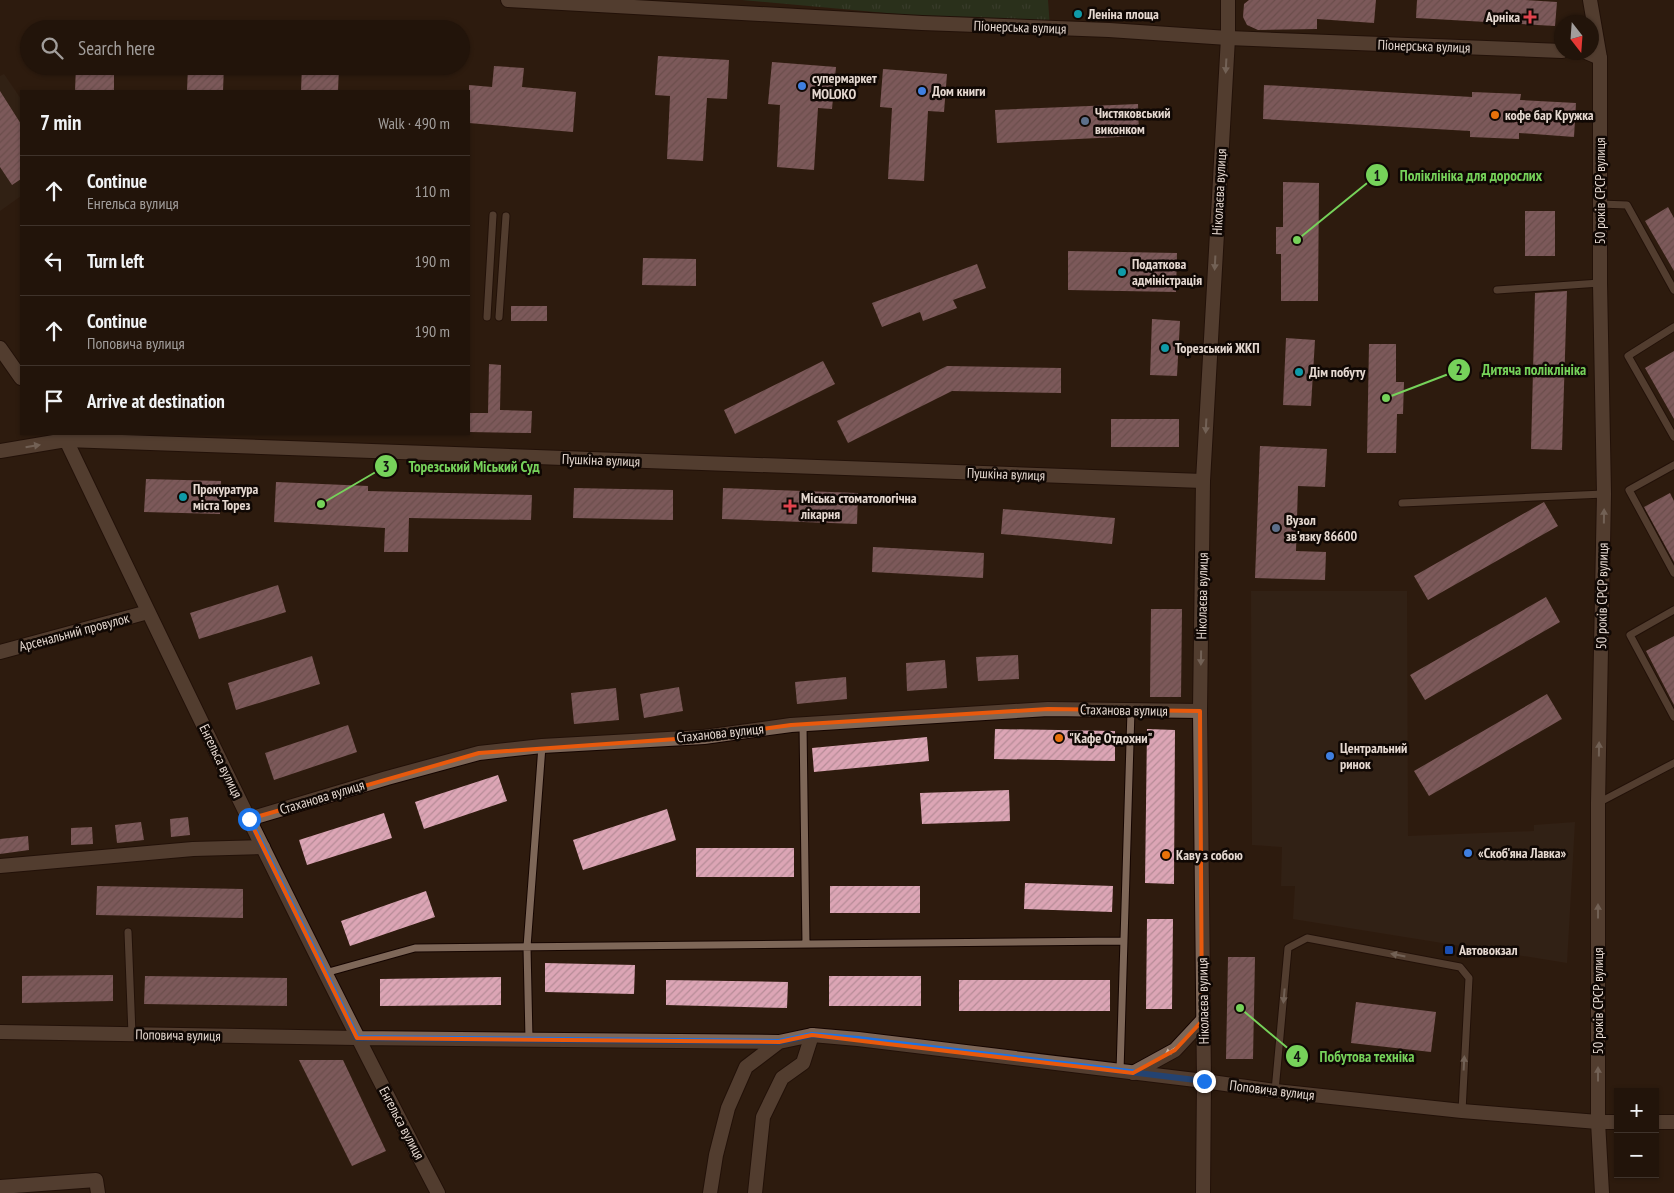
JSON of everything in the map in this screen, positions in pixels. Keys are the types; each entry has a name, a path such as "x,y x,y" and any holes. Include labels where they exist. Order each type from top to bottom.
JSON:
{"street":[{"name":"Піонерська вулиця","path":"508,0 922,23 1109,30 1228,38 1554,51"},
{"name":"Ніколаєва вулиця","path":"1203,1193 1204,1081 1200,711 1203,481 1228,38 1228,0"},
{"name":"50 років СРСР вулиця","path":"1590,0 1600,58 1600,283 1604,494 1598,803 1598,1122 1602,1193"},
{"path":"0,348 20,377"},
{"name":"Пушкіна вулиця","path":"0,451 63,437 1203,481"},
{"name":"Енгельса вулиця","path":"63,437 357,1038 438,1193"},
{"name":"Арсенальний провулок","path":"0,652 148,612"},
{"name":"Стаханова вулиця","path":"249,819 479,753 542,746 704,737 803,725 1048,709 1200,711"},
{"path":"0,866 193,849 263,847"},
{"path":"1127,1072 1175,1050 1202,1021"},
{"name":"Поповича вулиця","path":"0,1032 779,1042 812,1035 858,1039 1275,1091 1462,1111 1614,1122"},
{"path":"755,1193 763,1116 782,1078 803,1064 812,1035"},
{"path":"710,1193 716,1155 728,1108 746,1067 779,1042"},
{"path":"1659,1122 1674,1122"},
{"path":"0,1187 96,1180 98,1193"}],"lane":[{"path":"1600,204 1626,205 1674,290"},
{"path":"487,317 493,216"},
{"path":"499,317 506,216"},
{"path":"1497,290 1600,283"},
{"path":"1674,327 1628,356 1674,437"},
{"path":"1674,465 1629,490 1674,573"},
{"path":"1402,503 1604,494"},
{"path":"1674,610 1630,635 1674,717"},
{"path":"1127,1072 1124,941 1131,710"},
{"path":"803,725 806,944"},
{"path":"529,1039 527,947 542,746"},
{"path":"1598,803 1674,763"},
{"path":"128,932 132,1034"},
{"path":"1275,1091 1288,948 1307,938 1460,967 1469,978 1462,1111"},
{"path":"325,973 416,948 1124,941"}],"highlighted area":[{"path":"1048,709 1200,711 1202,1021 1175,1050 1133,1073 812,1035 779,1042 357,1038 249,819 479,753 704,737 791,725"}],"shaded area":[{"path":"4,74 20,98 20,197 0,211 0,76"},
{"name":"Центральний ринок","path":"1251,591 1407,591 1408,836 1534,831 1534,825 1575,822 1567,963 1293,919 1295,886 1281,886 1282,847 1252,845"}],"green space":[{"path":"742,0 1048,0 1050,28"}],"building":[{"path":"1249,0 1376,0 1374,23 1317,19 1317,29 1258,30 1247,25 1243,17 1244,4"},
{"path":"1417,0 1525,0 1557,2 1554,26 1416,18"},
{"path":"658,56 729,60 727,99 707,98 703,161 667,159 670,96 655,95"},
{"path":"772,62 836,67 832,109 818,108 814,170 777,167 780,105 768,104"},
{"path":"494,66 524,68 522,87 576,92 573,132 470,123 469,85 492,87"},
{"path":"883,69 947,74 944,112 928,111 924,181 888,179 892,108 880,107"},
{"path":"76,75 114,75 114,90 75,90"},
{"path":"188,75 224,75 223,90 187,90"},
{"path":"302,75 339,75 338,90 301,90"},
{"path":"1264,85 1472,97 1472,92 1521,94 1520,100 1576,103 1574,137 1519,133 1519,139 1470,137 1470,131 1263,119"},
{"path":"0,91 20,122 20,180 12,185 0,167"},
{"path":"1138,104 1139,136 997,143 995,110"},
{"path":"1283,182 1319,183 1318,301 1281,301 1281,254 1276,254 1276,227 1283,227"},
{"path":"1668,207 1674,218 1674,271 1645,221"},
{"path":"1525,211 1555,211 1555,256 1525,256"},
{"name":"Податкова адміністрація","path":"1068,251 1177,253 1176,292 1068,290"},
{"path":"643,258 696,259 696,286 642,285"},
{"path":"977,264 986,288 953,300 957,308 923,321 920,312 882,327 872,303"},
{"path":"1567,291 1562,450 1531,449 1535,293"},
{"path":"511,306 547,306 547,321 511,321"},
{"name":"Торезський ЖКП","path":"1152,319 1180,321 1177,376 1150,375"},
{"name":"Дім побуту","path":"1286,338 1315,340 1311,406 1283,405"},
{"path":"1369,344 1396,344 1396,382 1404,382 1403,414 1397,414 1396,453 1367,453"},
{"path":"1674,351 1674,419 1645,368"},
{"path":"823,361 835,384 735,434 724,410"},
{"path":"489,364 501,365 500,410 532,411 531,433 470,432 470,413 488,413"},
{"path":"947,366 1061,368 1061,393 952,391 848,443 837,421"},
{"path":"1111,419 1179,419 1179,447 1111,447"},
{"path":"1260,446 1327,449 1325,487 1298,486 1296,551 1326,552 1325,580 1255,578"},
{"name":"Прокуратура міста Торез","path":"146,479 221,481 220,514 144,512"},
{"path":"276,482 368,486 368,491 532,495 531,520 409,518 408,552 384,552 385,528 274,522"},
{"path":"574,488 673,490 673,520 573,518"},
{"name":"Міська стоматологічна лікарня","path":"723,488 858,493 857,524 722,519"},
{"path":"1670,493 1674,501 1674,562 1644,507"},
{"path":"1544,502 1558,526 1428,600 1414,576"},
{"path":"1003,509 1115,518 1112,544 1001,534"},
{"path":"873,547 984,553 983,578 872,572"},
{"path":"278,585 286,612 199,639 190,613"},
{"path":"1546,597 1560,622 1425,700 1410,675"},
{"path":"1151,609 1182,609 1181,697 1150,697"},
{"path":"1674,636 1674,705 1646,651"},
{"path":"1018,655 1019,679 978,681 976,657"},
{"path":"312,656 320,684 236,710 228,683"},
{"path":"945,660 947,688 907,691 906,663"},
{"path":"846,677 847,699 797,704 795,682"},
{"path":"679,687 683,711 644,718 640,694"},
{"path":"616,688 619,720 574,724 571,693"},
{"path":"1547,694 1562,719 1429,796 1414,771"},
{"path":"348,725 357,752 274,780 265,753"},
{"path":"995,729 1115,731 1115,761 994,759"},
{"path":"1147,729 1175,730 1174,884 1145,883"},
{"path":"927,737 929,761 814,772 812,748"},
{"path":"498,775 507,801 424,829 415,802"},
{"path":"1009,790 1010,821 922,824 920,793"},
{"path":"667,809 676,840 583,870 573,840"},
{"path":"384,813 392,838 307,865 299,840"},
{"path":"188,817 190,835 171,837 170,819"},
{"path":"141,822 144,840 117,843 115,825"},
{"path":"92,827 93,844 71,845 71,828"},
{"path":"28,836 29,850 0,854 0,839"},
{"path":"696,848 794,848 794,877 696,877"},
{"path":"1025,883 1113,886 1112,912 1024,909"},
{"path":"97,886 243,889 243,918 96,915"},
{"path":"830,886 920,886 920,913 830,913"},
{"path":"426,891 435,917 350,946 341,921"},
{"path":"1147,919 1173,919 1172,1009 1146,1009"},
{"path":"1228,957 1255,957 1253,1059 1226,1059"},
{"path":"545,963 635,965 634,994 545,992"},
{"path":"113,975 113,1001 22,1003 22,976"},
{"path":"145,976 287,978 287,1006 144,1004"},
{"path":"829,976 921,976 921,1006 829,1006"},
{"path":"501,977 501,1005 380,1006 380,979"},
{"path":"666,980 788,982 787,1008 666,1005"},
{"path":"959,980 1110,980 1110,1011 959,1011"},
{"path":"1356,1002 1436,1012 1431,1052 1351,1043"},
{"path":"299,1060 343,1060 386,1151 352,1166"}],"place":[{"name":"Леніна площа","path":"1078,14"},
{"name":"Арніка","path":"1530,17"},
{"name":"супермаркет MOLOKO","path":"802,86"},
{"name":"Дом книги","path":"922,91"},
{"name":"кофе бар Кружка","path":"1495,115"},
{"name":"Чистяковський виконком","path":"1085,121"},
{"name":"Поліклініка для дорослих","path":"1297,240"},
{"name":"Податкова адміністрація","path":"1122,272"},
{"name":"Торезський ЖКП","path":"1165,348"},
{"name":"Дім побуту","path":"1299,372"},
{"name":"Дитяча поліклініка","path":"1386,398"},
{"name":"Прокуратура міста Торез","path":"183,497"},
{"name":"Торезський Міський Суд","path":"321,504"},
{"name":"Міська стоматологічна лікарня","path":"790,506"},
{"name":"Вузол зв'язку 86600","path":"1276,528"},
{"name":"\"Кафе Отдохни\"","path":"1059,738"},
{"name":"Центральний ринок","path":"1330,756"},
{"name":"«Скоб'яна Лавка»","path":"1468,853"},
{"name":"Каву з собою","path":"1166,855"},
{"name":"Автовокзал","path":"1449,950"},
{"name":"Побутова техніка","path":"1240,1008"}],"route":[{"path":"249,819 357,1038 779,1042 812,1035 1204,1081"}]}
